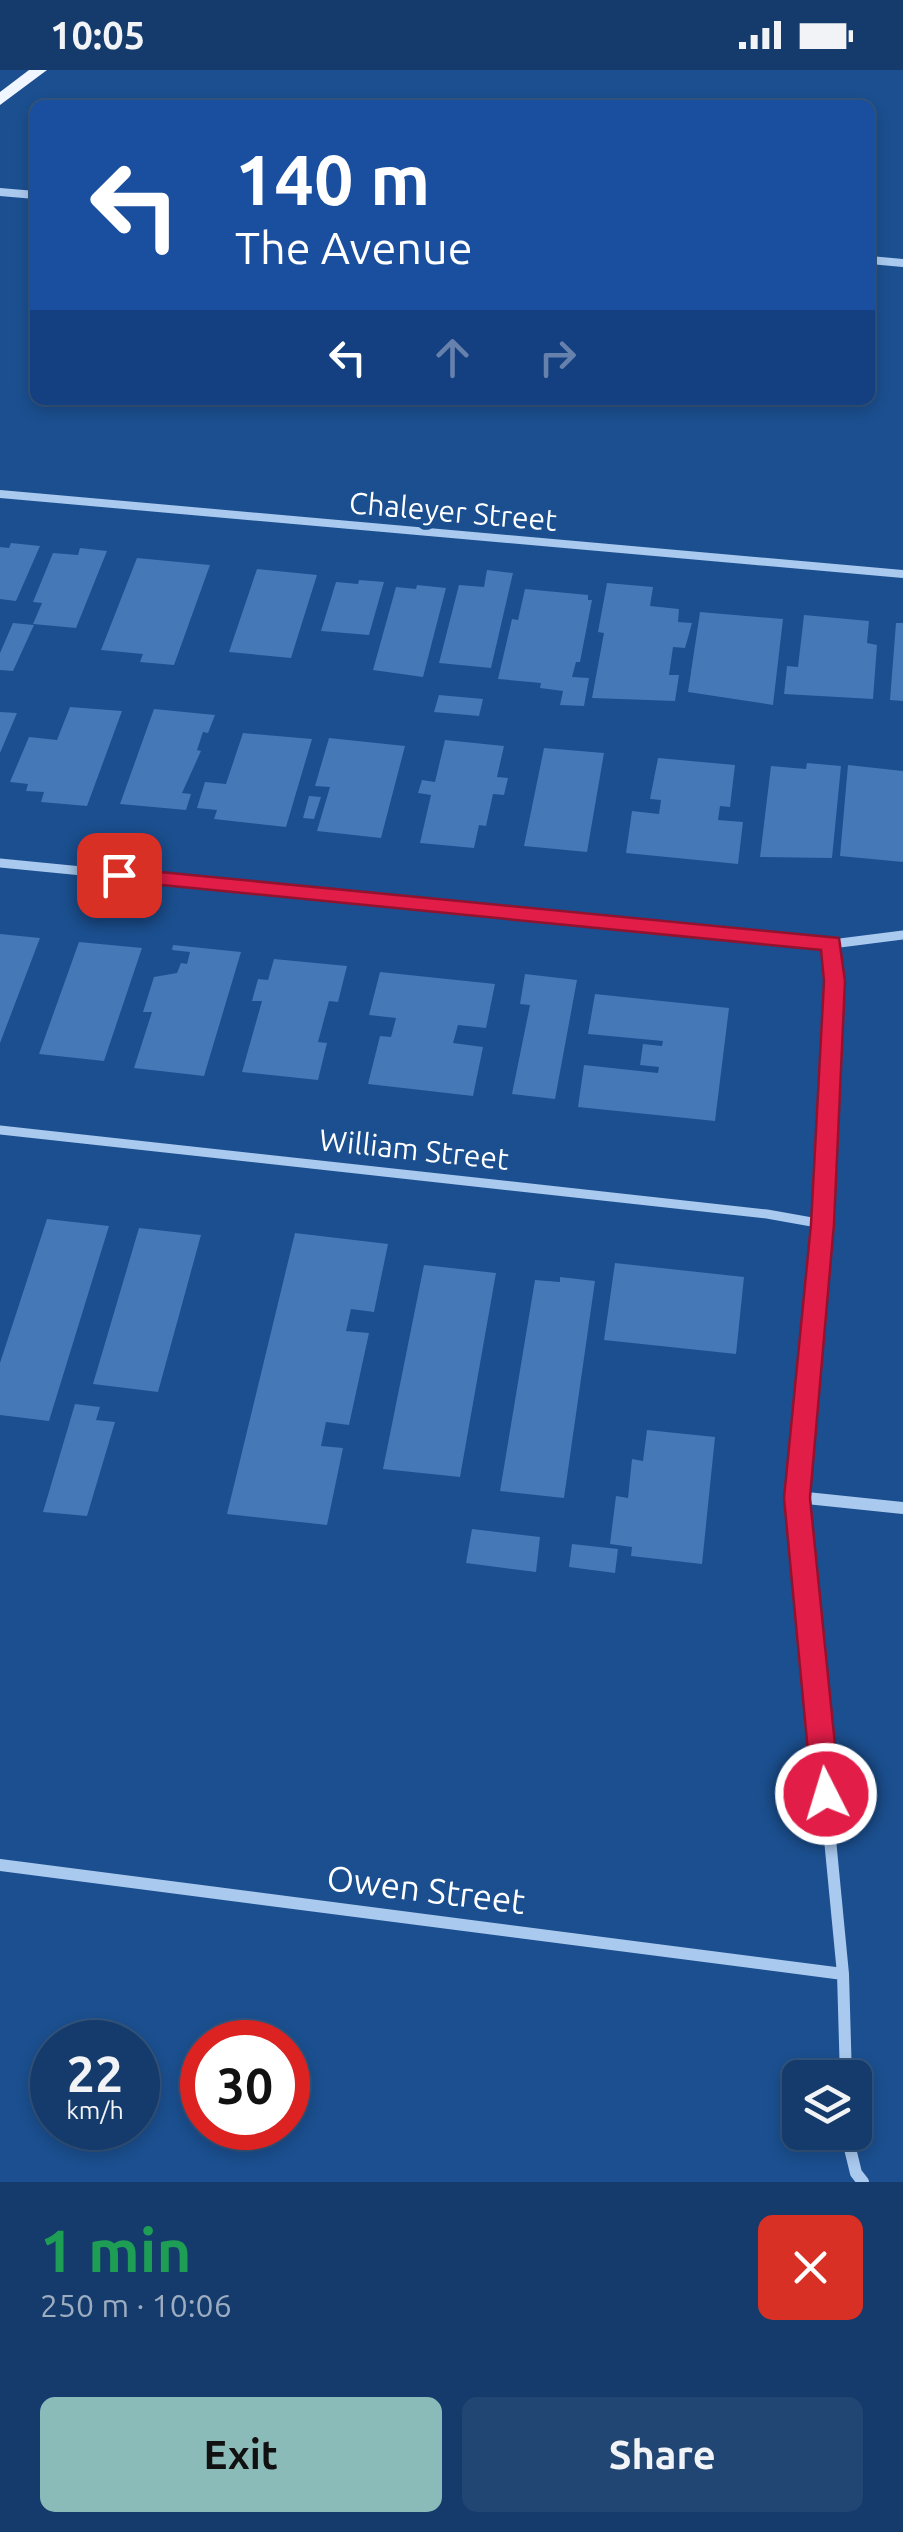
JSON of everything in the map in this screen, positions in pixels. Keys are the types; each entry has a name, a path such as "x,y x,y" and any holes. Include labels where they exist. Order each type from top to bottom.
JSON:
{"main road":[{"path":"0,100 39,70"}],"street":[{"path":"0,192 30,195"},
{"path":"875,260 903,263"},
{"name":"Chaleyer Street","path":"0,494 903,574"},
{"path":"0,863 832,944 903,934"},
{"path":"832,944 834,981 823,1224 797,1498 844,1974 846,2060"},
{"name":"William Street","path":"0,1130 747,1212 823,1224"},
{"path":"797,1498 903,1508"},
{"name":"Owen Street","path":"0,1864 844,1974"},
{"path":"850,2150 856,2173 864,2182"}],"building":[{"path":"11,543 40,546 16,601 0,599 0,547 9,548"},
{"path":"80,548 107,551 76,628 33,624 42,603 33,602 53,553 78,555"},
{"path":"137,558 210,565 174,665 140,662 143,654 101,650"},
{"path":"257,569 317,575 291,658 229,652"},
{"path":"487,570 513,573 491,668 439,663 459,585 484,587"},
{"path":"359,580 384,582 369,635 321,631 336,582 358,584"},
{"path":"607,583 653,587 650,606 679,609 678,622 692,623 685,648 673,647 669,675 679,675 675,701 592,698 604,633 598,632"},
{"path":"417,585 446,588 423,677 373,670 396,587 416,589"},
{"path":"525,589 588,595 588,600 592,600 580,662 576,662 572,677 589,678 584,706 560,705 563,691 540,688 541,683 498,679 512,619 518,620"},
{"path":"700,612 783,619 773,705 688,692"},
{"path":"804,615 869,621 867,643 877,645 873,699 784,694 787,666 798,667"},
{"path":"13,623 34,625 13,671 0,670 0,653"},
{"path":"896,623 903,623 903,701 890,700"},
{"path":"439,695 483,699 479,716 434,712"},
{"path":"70,707 122,711 87,806 41,802 44,792 26,791 28,784 10,782 29,737 57,740"},
{"path":"154,709 215,715 208,733 203,732 197,750 201,751 182,793 191,794 186,810 120,804"},
{"path":"0,712 17,713 0,753"},
{"path":"243,733 312,739 286,827 214,819 217,810 197,808 205,782 226,784"},
{"path":"329,738 405,746 381,838 317,831 330,787 315,786"},
{"path":"445,740 504,746 497,777 508,778 504,795 493,794 486,826 479,825 474,848 420,843 431,795 418,793 422,780 435,782"},
{"path":"544,748 604,753 587,852 524,846"},
{"path":"658,758 735,765 730,807 720,806 718,820 743,822 738,864 626,853 632,811 659,814 661,800 650,799"},
{"path":"807,763 841,766 832,858 760,857 771,766 806,769"},
{"path":"848,765 903,771 903,862 840,856"},
{"path":"309,796 321,797 314,819 303,818"},
{"path":"0,934 40,938 0,1043"},
{"path":"79,942 142,948 104,1061 39,1054"},
{"path":"173,945 241,952 204,1076 134,1068 152,1012 143,1012 154,977 177,973 181,963 187,964 190,952 172,950"},
{"path":"274,959 347,966 338,1002 329,1001 318,1042 327,1043 318,1080 242,1072 262,1001 252,1001 258,979 268,980"},
{"path":"380,972 495,984 486,1028 458,1025 453,1043 483,1047 473,1096 368,1084 380,1036 391,1037 396,1018 369,1015"},
{"path":"525,974 577,980 555,1099 512,1094 530,1005 520,1004"},
{"path":"595,994 729,1008 715,1121 578,1107 584,1065 658,1073 659,1067 640,1065 643,1044 662,1046 663,1041 588,1034"},
{"path":"47,1219 109,1226 49,1421 0,1415 0,1363"},
{"path":"139,1228 201,1235 158,1392 93,1384"},
{"path":"295,1233 388,1244 374,1312 351,1309 346,1331 369,1333 349,1425 326,1422 321,1446 343,1448 327,1525 227,1514"},
{"path":"615,1263 744,1277 736,1354 604,1340"},
{"path":"424,1265 496,1273 460,1477 383,1469"},
{"path":"560,1277 595,1281 564,1498 500,1491 535,1280 560,1282"},
{"path":"75,1404 100,1407 96,1420 115,1422 87,1516 43,1512"},
{"path":"647,1430 715,1437 702,1564 631,1556 632,1547 610,1544 616,1496 628,1498 632,1459 643,1461"},
{"path":"472,1529 540,1537 536,1572 466,1563"},
{"path":"572,1544 618,1549 615,1573 569,1567"}],"route":[{"path":"119,875 832,944 834,981 823,1224 797,1498 826,1794"}]}
